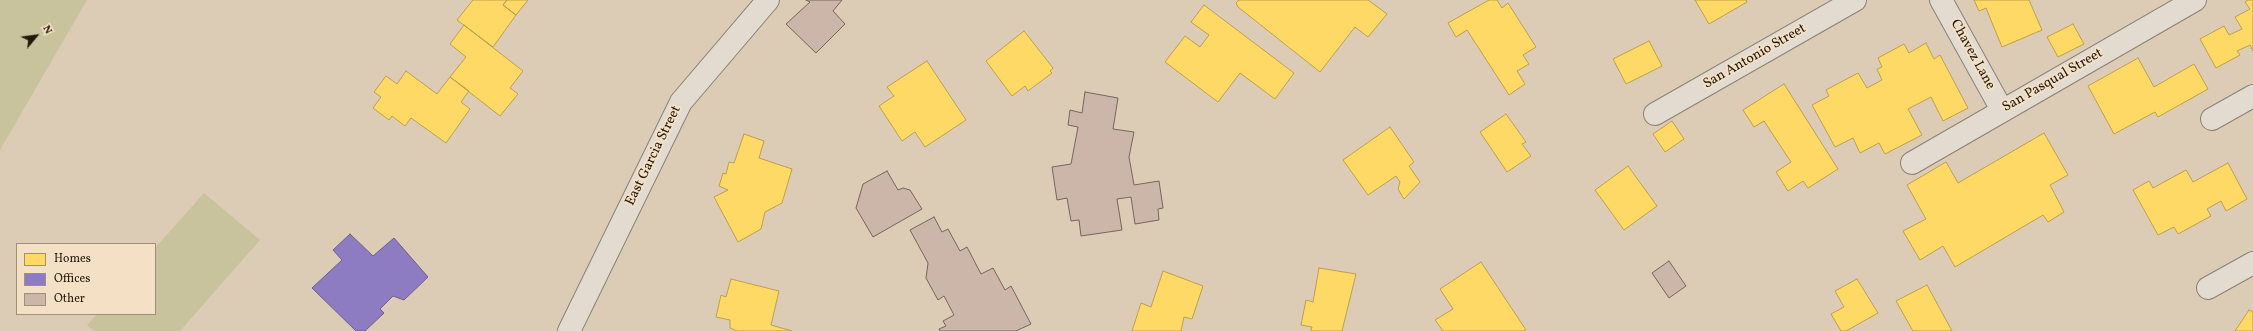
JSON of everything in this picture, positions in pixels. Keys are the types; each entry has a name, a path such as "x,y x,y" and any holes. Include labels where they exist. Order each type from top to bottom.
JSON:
{"street":[{"name":"East Garcia Street","path":"569,331 681,102 768,0"},
{"name":"San Antonio Street","path":"1655,114 1855,0"},
{"name":"Chavez Lane","path":"1941,0 2002,110"},
{"name":"San Pasqual Street","path":"1912,162 2195,0"},
{"path":"2212,119 2253,96"},
{"path":"2208,288 2253,263"}],"shaded area":[{"path":"0,0 87,0 0,150"},
{"path":"204,193 260,240 180,331 94,331 87,325 96,315 156,315 156,247"}],"building: Homes":[{"path":"473,0 507,0 503,5 516,15 493,47 457,20"},
{"path":"507,0 528,0 516,15 503,5"},
{"path":"1239,0 1368,0 1387,14 1368,37 1355,27 1320,72 1238,7 1236,3"},
{"path":"1489,0 1497,0 1502,8 1508,3 1536,47 1523,55 1529,64 1517,71 1525,84 1509,95 1467,30 1456,37 1448,23"},
{"path":"1695,0 1746,0 1747,2 1709,24"},
{"path":"1974,0 2029,0 2042,30 2002,47 1986,8 1979,11"},
{"path":"2248,0 2253,0 2253,51 2250,45 2237,51 2240,55 2216,68 2200,39 2224,26 2229,35 2242,29 2235,17 2250,9 2245,2"},
{"path":"1204,5 1294,73 1275,99 1240,73 1218,102 1165,62 1185,36 1200,47 1209,35 1191,22"},
{"path":"2073,24 2084,44 2058,57 2047,37"},
{"path":"464,25 523,71 510,88 518,94 500,116 450,77 466,57 450,44"},
{"path":"1024,31 1053,68 1050,71 1052,73 1028,91 1025,86 1012,96 986,61"},
{"path":"1649,41 1662,66 1626,84 1613,59"},
{"path":"1926,43 1934,59 1940,55 1968,108 1943,121 1931,97 1908,109 1922,135 1885,154 1879,143 1860,153 1853,138 1835,147 1812,105 1829,96 1826,90 1858,73 1867,88 1882,80 1877,69 1882,67 1878,58 1904,44 1909,53"},
{"path":"2138,58 2154,87 2194,64 2208,89 2158,117 2155,112 2114,134 2088,86"},
{"path":"927,61 966,120 925,147 915,132 902,141 879,106 894,96 887,87"},
{"path":"406,71 437,94 450,77 469,91 461,102 470,109 446,143 411,118 405,126 392,116 389,120 373,108 381,97 374,92 386,76 397,84"},
{"path":"1784,84 1838,169 1808,188 1803,181 1788,191 1776,172 1791,162 1764,121 1754,127 1743,110"},
{"path":"1506,114 1526,142 1522,144 1531,156 1507,172 1480,132"},
{"path":"1672,121 1684,139 1665,152 1653,134"},
{"path":"1390,127 1414,162 1409,166 1420,182 1404,199 1398,189 1400,182 1396,176 1368,195 1343,160"},
{"path":"2044,133 2068,175 2050,185 2064,212 2048,222 2043,215 1955,267 1943,246 1920,260 1903,231 1926,219 1907,185 1946,162 1958,183"},
{"path":"744,134 764,141 759,158 792,169 782,203 765,212 761,229 738,242 714,197 728,190 719,186 723,173 726,174 729,162 734,163"},
{"path":"2228,163 2247,199 2226,211 2221,201 2207,209 2211,216 2178,234 2174,227 2158,235 2133,190 2149,181 2153,188 2186,170 2193,182"},
{"path":"1628,166 1657,206 1624,230 1595,190"},
{"path":"1481,262 1526,330 1443,331 1435,320 1453,309 1440,289"},
{"path":"1319,268 1356,274 1342,331 1311,331 1312,327 1301,325 1306,300 1313,302"},
{"path":"1163,271 1203,286 1192,319 1184,317 1181,331 1132,331 1141,303 1151,307"},
{"path":"731,279 779,291 771,325 792,331 737,331 730,328 730,320 716,317 721,295 726,297"},
{"path":"1857,279 1878,313 1846,331 1841,331 1831,314 1844,307 1835,291"},
{"path":"1927,285 1952,331 1913,331 1896,301"},
{"path":"2249,310 2253,312 2253,331 2235,331"}],"building: Offices":[{"path":"350,234 373,256 394,238 428,277 404,300 393,296 380,309 384,313 365,331 356,331 312,288 342,260 333,250"}],"building: Other":[{"path":"806,0 842,0 833,11 845,24 816,53 786,24 810,2"},
{"path":"1085,92 1118,98 1113,129 1134,132 1129,157 1134,185 1159,181 1163,208 1158,209 1159,220 1135,224 1131,197 1117,199 1122,230 1081,236 1079,220 1071,221 1067,198 1057,200 1052,167 1071,164 1078,127 1068,125 1070,110 1082,113"},
{"path":"887,171 898,190 903,188 910,190 922,209 873,237 856,208 863,184"},
{"path":"934,217 942,232 948,229 960,251 967,247 981,274 993,268 1005,290 1011,286 1031,324 1016,331 940,331 939,329 946,326 943,321 954,315 944,296 938,300 926,278 928,263 910,230"},
{"path":"1669,261 1686,286 1669,298 1652,273"}]}
